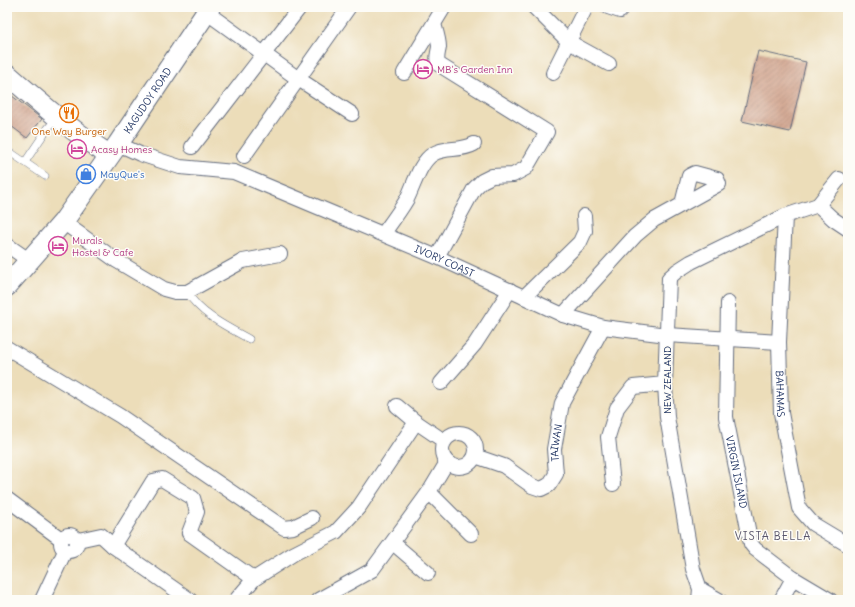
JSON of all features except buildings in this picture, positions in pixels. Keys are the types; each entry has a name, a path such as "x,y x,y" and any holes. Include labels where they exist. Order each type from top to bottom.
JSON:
{"street":[{"path":"192,147 300,7"},
{"path":"244,156 297,78 349,7"},
{"path":"404,73 444,7"},
{"path":"534,7 569,42 609,64"},
{"path":"553,73 586,7"},
{"path":"208,9 297,78 352,114"},
{"name":"KAGUDOY ROAD","path":"7,286 63,222 114,150 208,9"},
{"path":"434,24 438,37 439,47 436,57 438,64 547,132 526,168 513,175 492,176 482,181 474,189 437,257"},
{"path":"7,74 78,135 114,150"},
{"path":"383,234 407,199 424,163 433,154 449,149 464,149 474,144"},
{"name":"IVORY COAST","path":"114,150 140,154 180,167 234,172 437,257 563,315 603,326 667,335 779,342"},
{"path":"785,216 818,205 839,179"},
{"path":"563,315 635,236 654,220 682,204"},
{"path":"818,205 833,219 848,229"},
{"path":"524,297 580,242 585,231 584,216"},
{"name":"NEW ZEALAND","path":"719,600 700,595 693,568 667,417 665,384 669,278 691,262 785,216"},
{"name":"BAHAMAS","path":"785,216 779,342 781,413 799,508 813,524 848,545"},
{"path":"63,222 117,261 164,289 187,292 234,265 256,258 280,254"},
{"path":"7,245 30,261"},
{"path":"441,383 475,344 510,290"},
{"name":"VIRGIN ISLAND","path":"728,303 726,417 749,537 755,549 793,578 830,600"},
{"name":"TAIWAN","path":"475,456 504,466 532,486 541,489 549,485 556,474 554,449 562,403 603,326"},
{"path":"7,348 120,416 284,528 293,528 312,518"},
{"path":"613,484 608,437 617,408 633,387 665,384"},
{"path":"397,406 416,422 444,441"},
{"path":"236,600 254,579 293,554 336,532 359,507 416,422"},
{"path":"453,434 464,434 473,440 475,446 475,456 467,465 462,467 451,465 446,462 442,452 444,441 453,434"},
{"path":"318,600 372,570 429,492 446,462"},
{"path":"113,546 153,481 162,480 192,498 197,512 189,533 254,579"},
{"path":"429,492 471,534"},
{"path":"7,499 63,545"},
{"path":"42,600 63,545 70,534 78,540 101,535 113,546 190,600"},
{"path":"392,542 428,573"},
{"path":"781,600 793,578"}],"lane":[{"path":"25,162 48,128 57,118"},
{"path":"7,150 45,176"},
{"path":"187,292 192,301 217,321 249,339"}],"place":[{"name":"MB's Garden Inn","path":"423,69"},
{"name":"One Way Burger","path":"69,113"},
{"name":"Acasy Homes","path":"77,149"},
{"name":"MayQue's","path":"86,174"},
{"name":"Murals Hostel & Cafe","path":"58,246"}],"district":[{"name":"VISTA BELLA","path":"773,536"}]}
